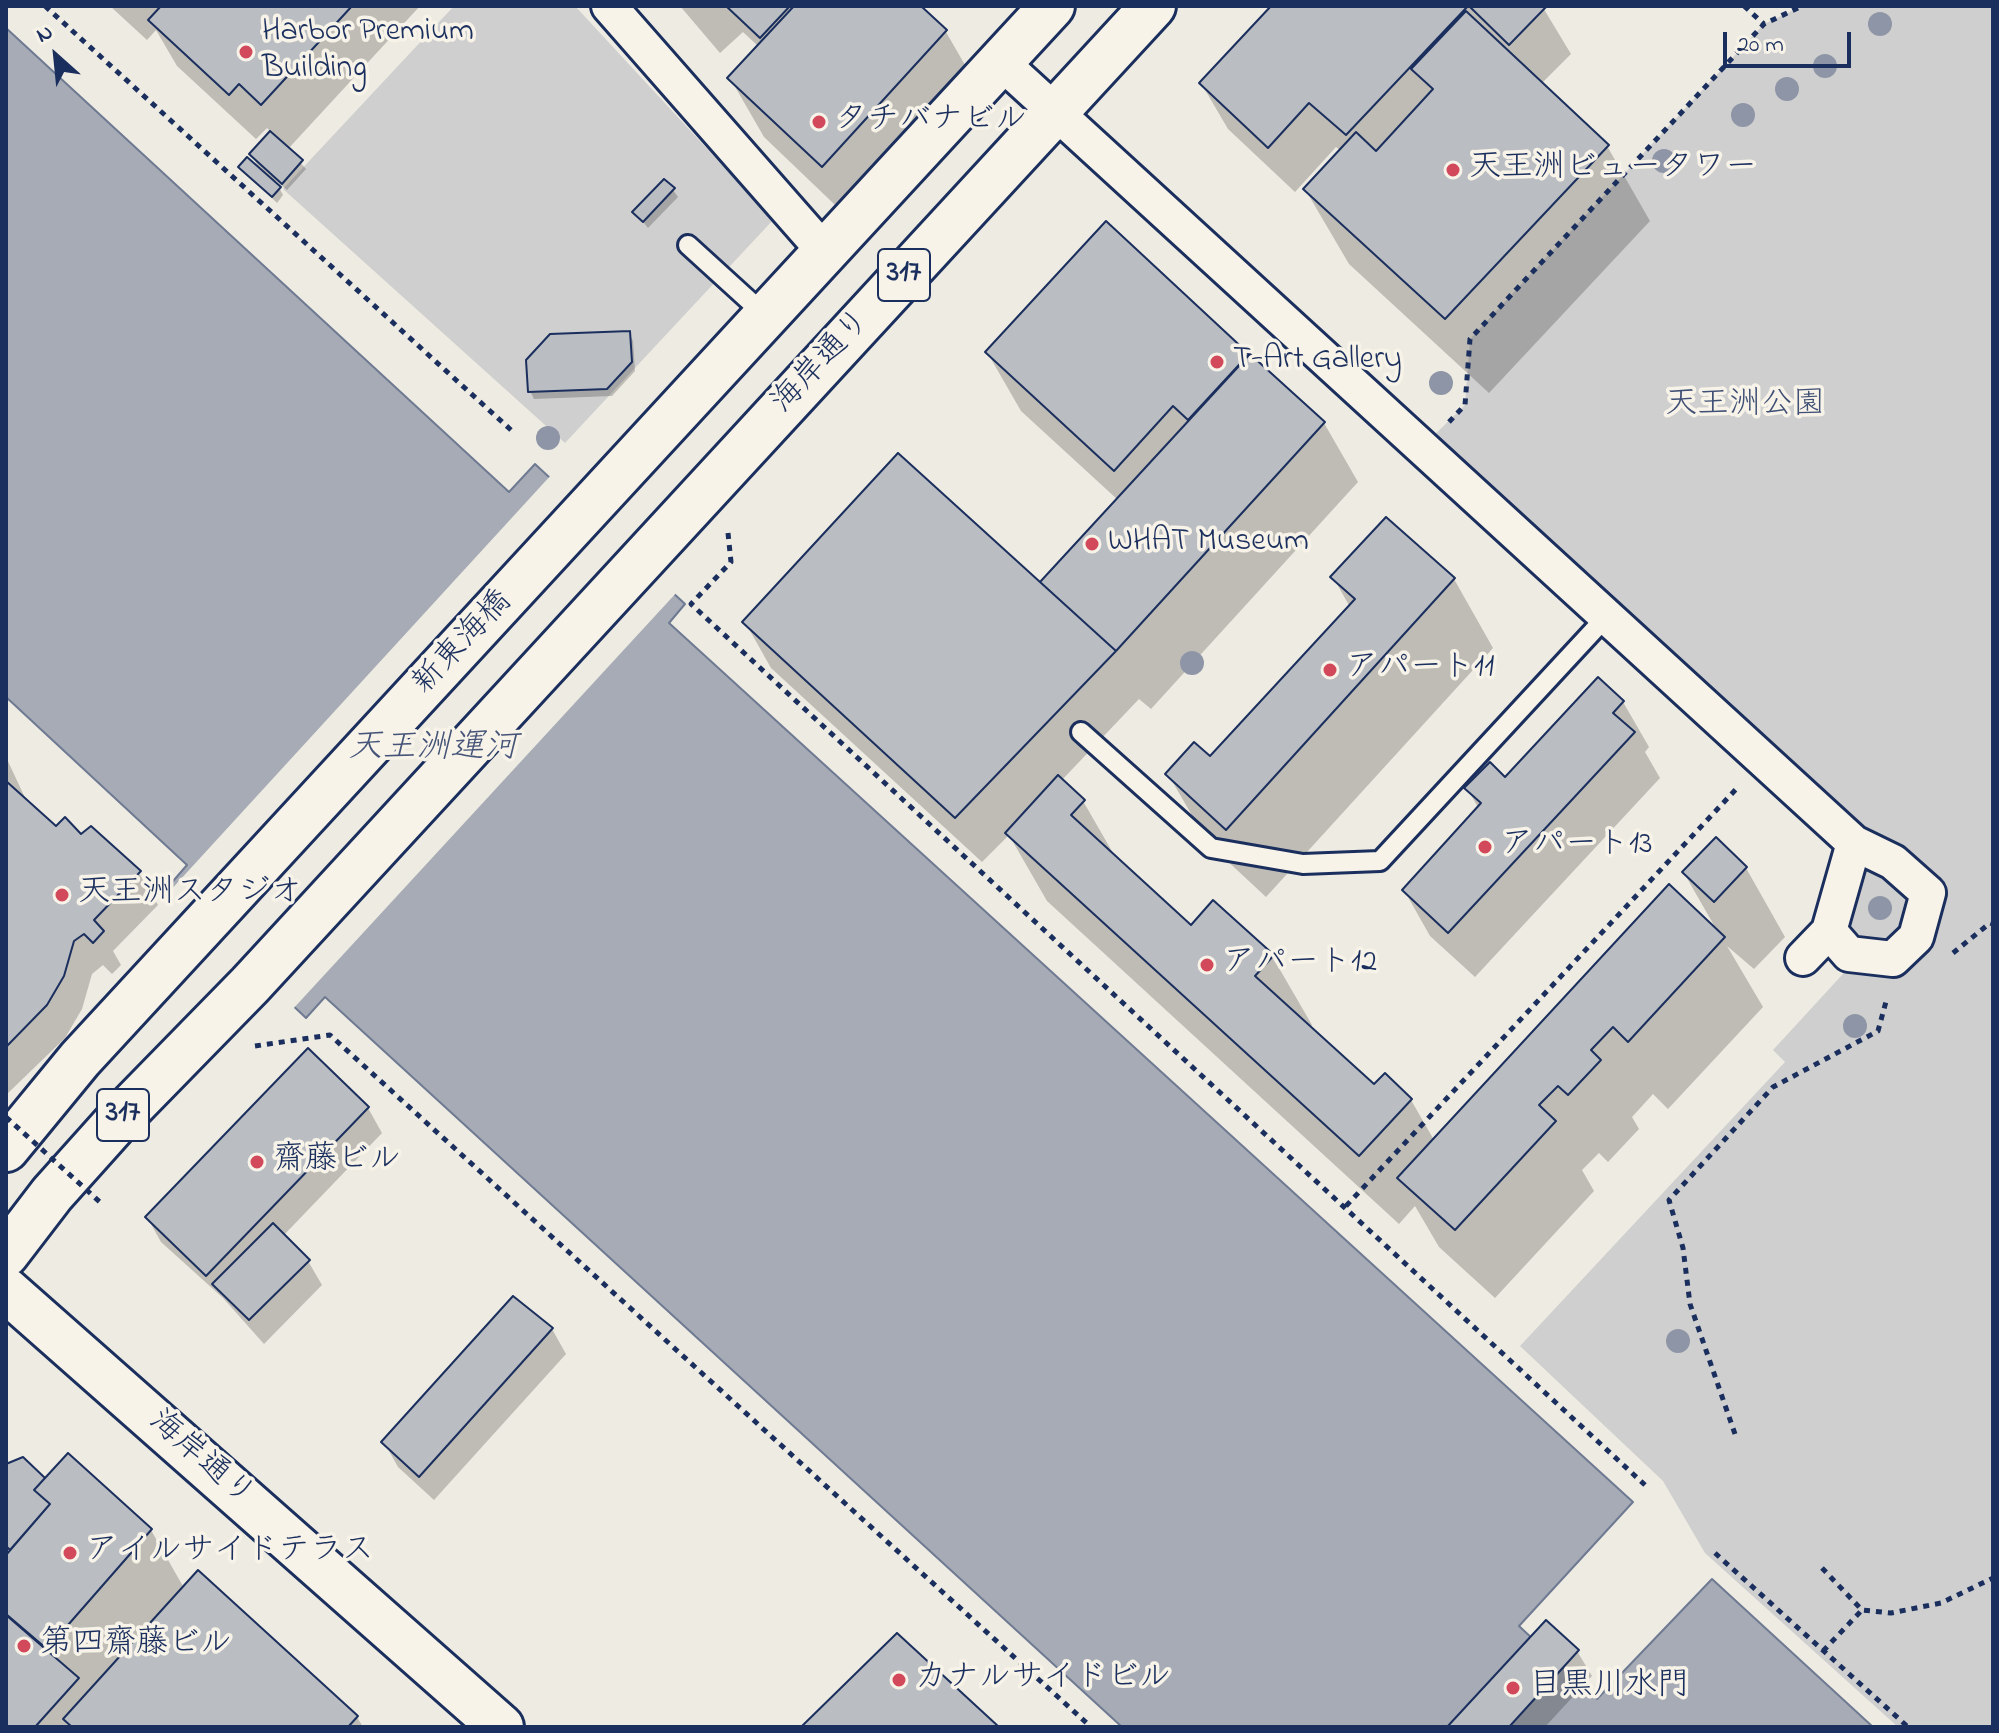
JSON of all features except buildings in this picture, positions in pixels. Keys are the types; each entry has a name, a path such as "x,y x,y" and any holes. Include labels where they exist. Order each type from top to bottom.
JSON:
{"main road":[{"name":"317","path":"766,316 1052,6"},
{"name":"海岸通り","path":"6,1254 52,1194 111,1128 250,985 1153,6"},
{"name":"新東海橋","path":"6,1149 80,1059 766,316"},
{"name":"海岸通り","path":"6,1290 490,1724"}],"street":[{"path":"609,6 825,252"},
{"path":"1001,62 1854,843 1893,862 1928,893 1916,937 1893,959 1849,954 1829,931"},
{"path":"1803,958 1829,931 1854,843"}],"lane":[{"path":"688,245 766,316"},
{"path":"1081,732 1211,848 1303,864 1380,861 1606,617"}],"path":[{"path":"45,6 511,430"},
{"path":"1744,6 1764,24"},
{"path":"1443,428 1465,405 1470,339 1764,24 1802,6"},
{"path":"727,532 731,562 691,604 1645,1485"},
{"path":"1346,1206 1740,784"},
{"path":"1947,957 1990,923 1993,924"},
{"path":"1735,1434 1690,1304 1683,1248 1669,1200 1773,1087 1878,1031 1888,994 1898,989"},
{"path":"254,1046 330,1035 1091,1727"},
{"path":"6,1117 101,1203"},
{"path":"1715,1553 1908,1727"},
{"path":"1822,1568 1862,1610 1891,1613 1941,1603 1993,1578"},
{"path":"1823,1651 1862,1610"}],"green space":[{"path":"454,6 575,6 773,220 565,443 283,189"},
{"name":"天王洲公園","path":"1802,6 1993,6 1993,1727 1898,1727 1705,1553 1663,1481 1520,1346 1785,1062 1773,1050 1853,963 1829,931 1854,843 1422,447 1465,405 1470,339 1764,24"}],"water":[{"name":"天王洲運河","path":"6,28 509,492 535,464 685,604 669,623 1633,1502 1519,1626 1597,1699 1712,1579 1873,1727 1122,1727 325,997 306,1018 168,887 187,865 6,697"}],"pier":[{"path":"552,474 678,591 292,1010 168,893"}],"place":[{"name":"Harbor Premium Building","path":"246,52"},
{"name":"タチバナビル","path":"819,122"},
{"name":"天王洲ビュータワー","path":"1453,170"},
{"name":"T-Art Gallery","path":"1217,362"},
{"name":"WHAT Museum","path":"1092,544"},
{"name":"アパート11","path":"1330,670"},
{"name":"アパート13","path":"1485,847"},
{"name":"天王洲スタジオ","path":"62,895"},
{"name":"アパート12","path":"1207,965"},
{"name":"齋藤ビル","path":"257,1162"},
{"name":"アイルサイドテラス","path":"70,1553"},
{"name":"第四齋藤ビル","path":"24,1646"},
{"name":"カナルサイドビル","path":"899,1680"},
{"name":"目黒川水門","path":"1513,1688"}]}
